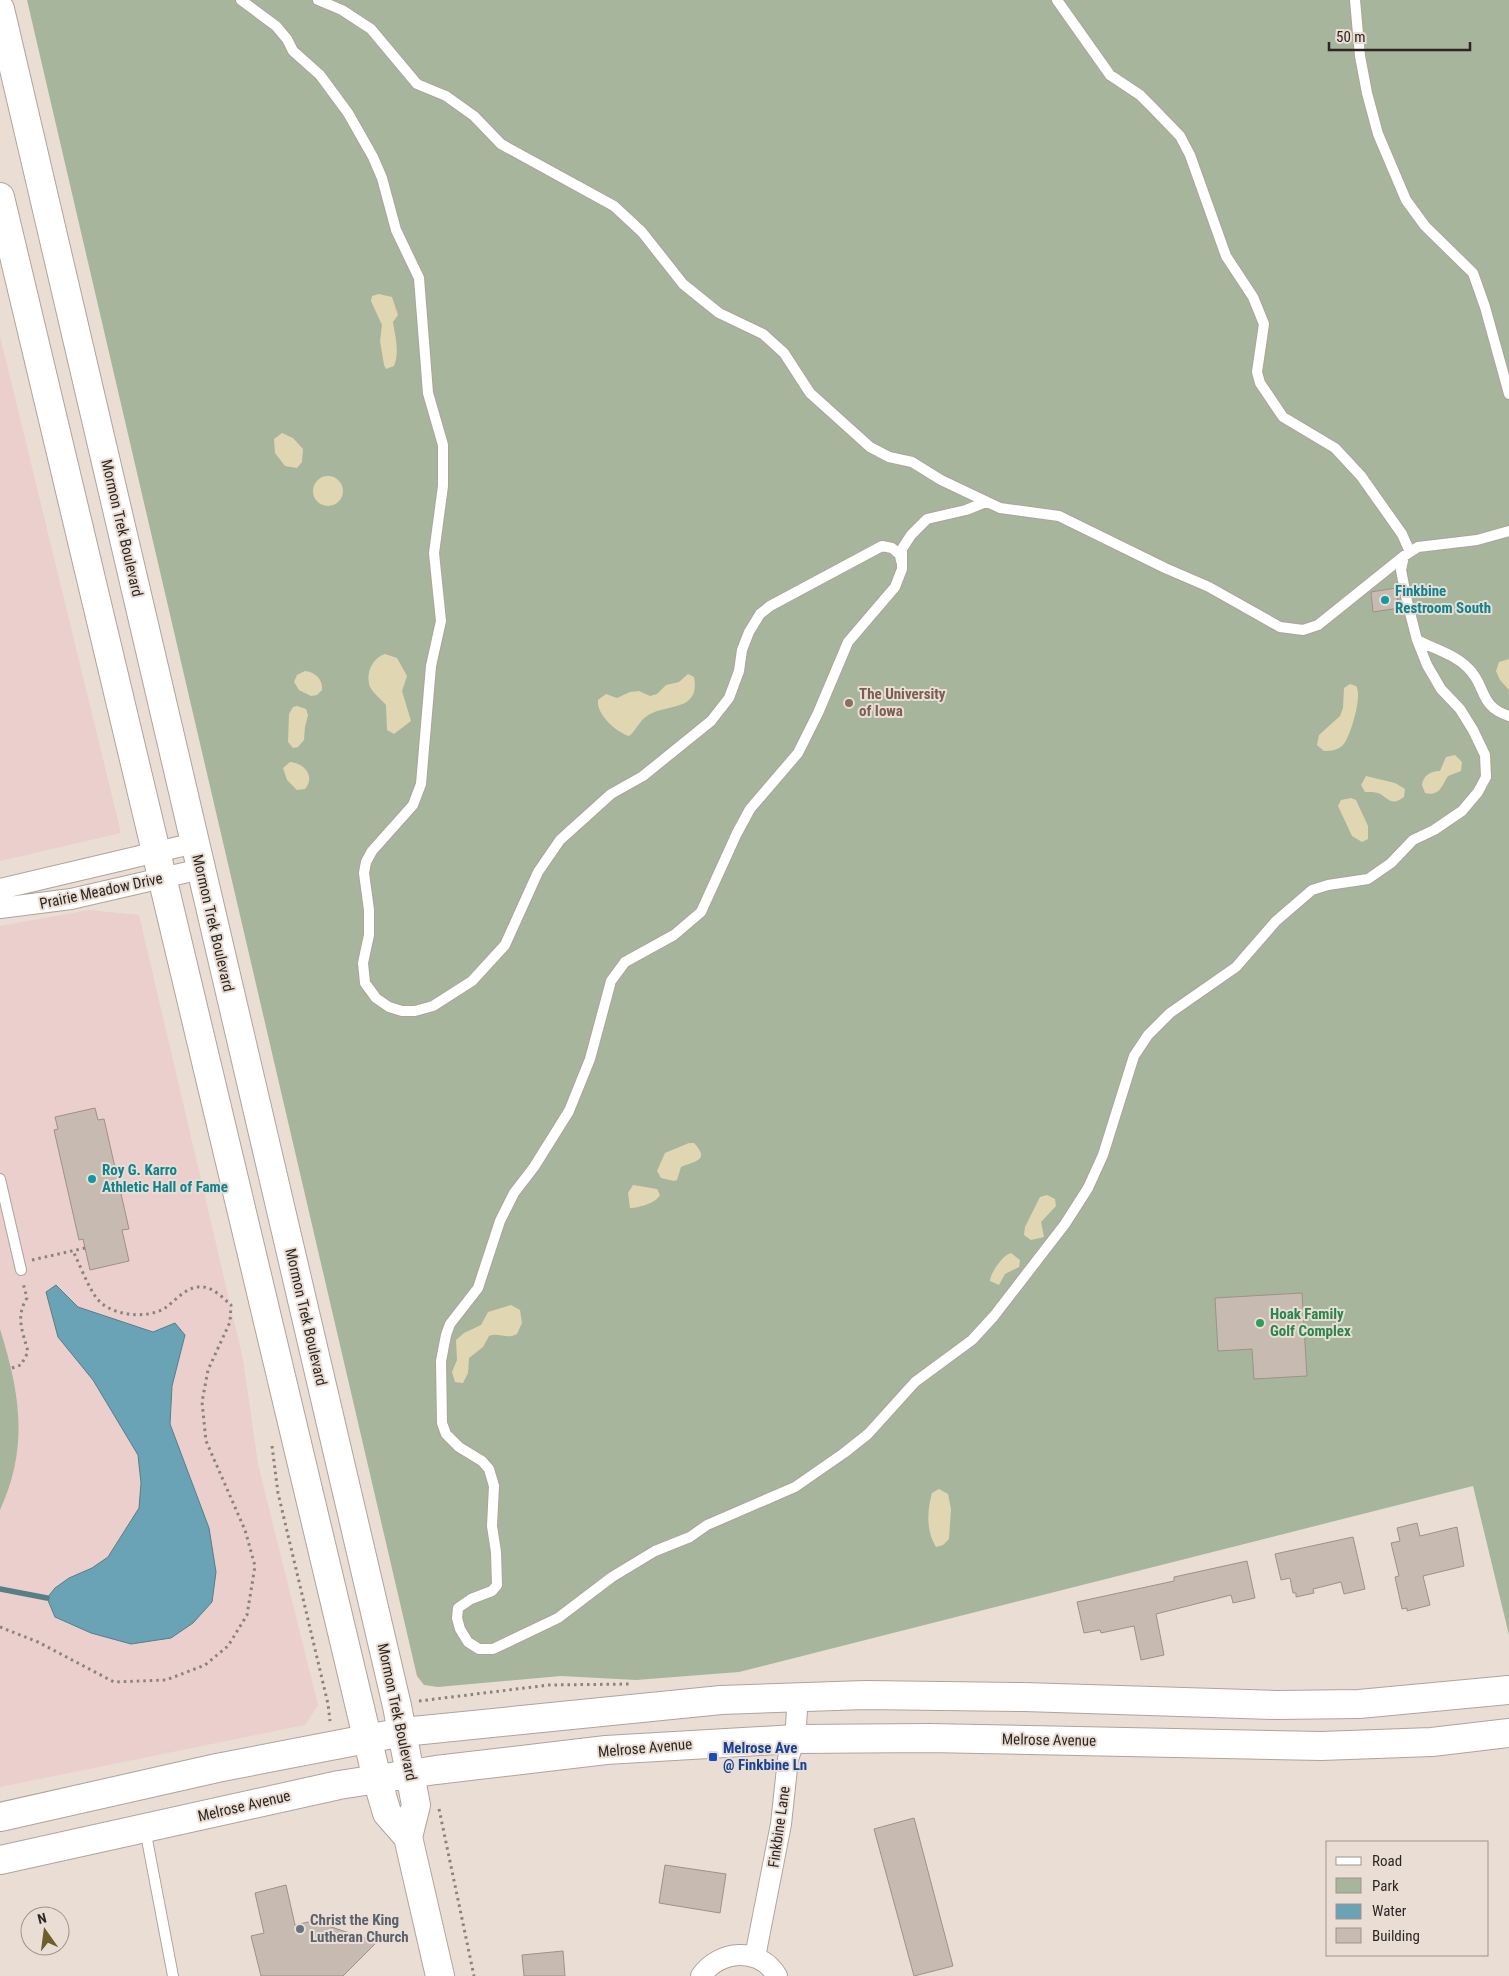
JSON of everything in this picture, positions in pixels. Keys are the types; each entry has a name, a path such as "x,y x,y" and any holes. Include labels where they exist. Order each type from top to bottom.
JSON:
{"main road":[{"name":"Mormon Trek Boulevard","path":"0,9 403,1732 416,1805 408,1838 440,1976"},
{"name":"Mormon Trek Boulevard","path":"0,197 55,435 161,865 377,1779 387,1813 408,1838"},
{"path":"0,1817 367,1738 403,1732 608,1709 798,1696 1024,1697 1359,1704 1509,1690"},
{"name":"Melrose Avenue","path":"0,1860 280,1797 377,1779 411,1773 606,1750 795,1738 929,1738 1321,1746 1432,1742 1509,1733"}],"street":[{"name":"Prairie Meadow Drive","path":"0,889 161,865 198,856"},
{"name":"Prairie Meadow Drive","path":"0,908 71,899 161,865 198,856"},
{"name":"Finkbine Lane","path":"755,1957 781,1824 788,1759 795,1738 798,1696"},
{"path":"701,1976 714,1962 734,1954 755,1957 766,1964 777,1976"}],"lane":[{"path":"240,0 276,26 294,51 320,74 348,113 373,157 382,178 396,230 419,278 428,392 444,445 443,486 434,553 441,621 431,666 420,784 413,805 372,851 366,862 364,873 369,910 364,973 365,983 376,998 388,1007 415,1012 433,1006 450,996 484,970 505,944 538,872 560,840 611,794 643,776 711,721 729,698 739,671 742,650 760,614 770,606 882,546 892,548 900,554 902,570"},
{"path":"318,0 342,10 371,28 417,84 446,96 474,116 501,144 614,206 642,232 684,284 719,312 763,334 784,353 810,393 870,447 889,457 912,462 941,480 986,502 1015,511 1059,516 1165,568 1209,587 1266,620 1292,630 1303,630 1318,625 1418,547 1477,540 1509,531"},
{"path":"986,502 966,510 927,519 911,535 902,549 902,570 895,587 848,642 818,713 798,753 750,809 701,912 674,935 625,962 611,981 590,1059 569,1111 534,1167 514,1193 500,1221 478,1288 450,1324 442,1361 442,1423 446,1434 459,1447 482,1461 489,1469 494,1486 492,1526 496,1552 497,1585 492,1591 471,1599 458,1608 457,1618 460,1630 468,1642 478,1649 493,1649 558,1618 612,1577 656,1551 690,1537 722,1518 795,1487 868,1434 915,1382 972,1340 994,1316 1065,1224 1088,1188 1113,1124 1134,1056 1148,1035 1170,1013 1236,967 1276,921 1312,890 1328,885 1368,879 1391,863 1413,840 1434,830 1462,811 1478,792 1486,777 1485,755 1473,730 1460,709 1441,689 1427,665 1417,640 1401,570 1407,554 1402,534 1361,476 1336,448 1283,416 1260,383 1257,372 1264,324 1253,296 1226,256 1190,155 1180,136 1140,95 1110,74 1056,0"},
{"path":"1355,0 1360,56 1378,134 1406,200 1425,226 1473,274 1485,306 1509,394"},
{"path":"1417,640 1461,662 1480,685 1481,693 1487,703 1499,713 1509,716"},
{"path":"0,1178 20,1267"},
{"path":"145,1828 173,1976"}],"path":[{"path":"12,1368 21,1365 28,1352 19,1318 21,1307 27,1298 20,1267 85,1248"},
{"path":"0,1627 38,1642 114,1682 166,1680 205,1665 228,1646 247,1615 255,1566 245,1530 206,1441 202,1402 208,1370 230,1322 231,1305 216,1291 198,1287 185,1292 163,1309 134,1316 116,1312 96,1298 73,1251"},
{"path":"424,1700 549,1685 633,1684"},
{"path":"440,1804 439,1810 474,1976"}],"shaded area":[{"path":"0,336 121,833 0,861"},
{"path":"89,910 139,915 243,1359 258,1464 318,1705 305,1725 0,1787 0,926"}],"green space":[{"name":"The University of Iowa","path":"27,0 1509,0 1509,1635 1473,1486 739,1672 636,1680 561,1676 438,1687 424,1685 417,1676"},
{"path":"0,1329 13,1375 18,1420 18,1442 9,1487 0,1510"}],"sand":[{"path":"379,294 392,297 398,315 393,322 396,360 394,366 386,369 380,341 382,325 371,301 372,296"},
{"path":"282,433 293,438 303,449 302,462 297,468 285,466 275,453 274,439"},
{"path":"328,476 334,477 342,485 342,497 334,505 328,506 322,505 314,497 313,491 314,485 322,477"},
{"path":"385,654 397,658 407,676 402,691 411,721 394,734 387,730 386,705 370,687 368,677 373,663"},
{"path":"1509,659 1509,690 1500,680 1496,671 1499,662"},
{"path":"305,671 312,673 320,679 322,690 317,695 311,696 299,690 294,682 297,675"},
{"path":"688,674 694,677 695,688 687,702 647,716 629,736 613,727 600,711 598,700 606,694 617,698 630,692 639,691 650,696 657,694 666,685 679,682"},
{"path":"1350,684 1356,686 1358,698 1349,734 1341,747 1324,751 1317,745 1319,735 1340,716 1343,708 1344,688"},
{"path":"297,706 306,709 308,715 304,740 298,747 293,748 288,742 289,714 293,707"},
{"path":"1455,755 1462,762 1461,771 1448,776 1437,792 1425,793 1422,785 1425,777 1430,773 1440,771 1446,757"},
{"path":"290,762 300,765 307,771 309,779 305,789 297,790 287,780 283,768"},
{"path":"1366,776 1395,783 1405,789 1404,797 1400,800 1390,801 1378,793 1365,792 1361,785"},
{"path":"1351,798 1356,800 1368,826 1368,839 1362,842 1352,836 1338,806 1341,800"},
{"path":"689,1143 694,1143 699,1149 701,1157 699,1160 681,1167 677,1180 661,1178 657,1171 665,1153"},
{"path":"633,1185 657,1189 660,1195 647,1204 630,1208 628,1193"},
{"path":"1047,1195 1055,1199 1056,1206 1041,1222 1044,1237 1031,1240 1024,1235 1025,1227 1040,1197"},
{"path":"1011,1253 1020,1260 1019,1267 1005,1274 999,1285 990,1281 992,1273 998,1264"},
{"path":"511,1305 520,1310 522,1323 517,1334 513,1336 489,1336 483,1347 469,1358 468,1373 463,1383 455,1382 452,1372 457,1360 456,1340 464,1333 481,1325 488,1312"},
{"path":"939,1489 948,1494 951,1509 949,1539 943,1545 936,1547 930,1534 928,1514 932,1493"}],"water":[{"path":"56,1285 78,1307 153,1332 175,1323 185,1335 172,1386 170,1424 209,1528 216,1572 212,1602 193,1623 171,1638 131,1644 91,1633 55,1617 47,1598 55,1588 69,1578 92,1568 108,1557 139,1508 141,1483 138,1455 93,1380 58,1337 46,1292"}],"building":[{"name":"Finkbine Restroom South","path":"1396,588 1399,608 1373,612 1371,592"},
{"name":"Roy G. Karro Athletic Hall of Fame","path":"95,1108 98,1120 104,1119 129,1229 122,1230 129,1261 90,1270 83,1239 79,1240 54,1130 58,1129 55,1117"},
{"name":"Hoak Family Golf Complex","path":"1302,1293 1307,1376 1254,1379 1252,1349 1218,1351 1215,1298"},
{"path":"1417,1523 1420,1536 1457,1527 1464,1566 1423,1576 1430,1605 1407,1611 1407,1608 1402,1609 1395,1577 1399,1576 1391,1543 1400,1541 1397,1528"},
{"path":"1353,1537 1365,1589 1344,1594 1341,1582 1313,1589 1314,1593 1296,1597 1296,1593 1293,1593 1290,1578 1281,1580 1275,1554"},
{"path":"1247,1561 1255,1598 1233,1603 1231,1595 1156,1614 1164,1655 1141,1660 1134,1626 1101,1633 1100,1630 1084,1633 1077,1602 1174,1581 1174,1577"},
{"path":"914,1818 953,1966 914,1976 874,1829"},
{"path":"665,1865 726,1874 720,1913 659,1903"},
{"name":"Christ the King Lutheran Church","path":"286,1885 295,1925 313,1921 377,1942 343,1976 261,1976 251,1936 264,1933 255,1893"},
{"path":"563,1951 565,1976 524,1976 522,1955"}],"waterway":[{"path":"0,1589 47,1598"}],"place":[{"name":"Finkbine Restroom South","path":"1385,600"},
{"name":"The University of Iowa","path":"849,703"},
{"name":"Roy G. Karro Athletic Hall of Fame","path":"92,1179"},
{"name":"Hoak Family Golf Complex","path":"1260,1323"},
{"name":"Melrose Ave @ Finkbine Ln","path":"713,1757"},
{"name":"Christ the King Lutheran Church","path":"300,1929"}]}
